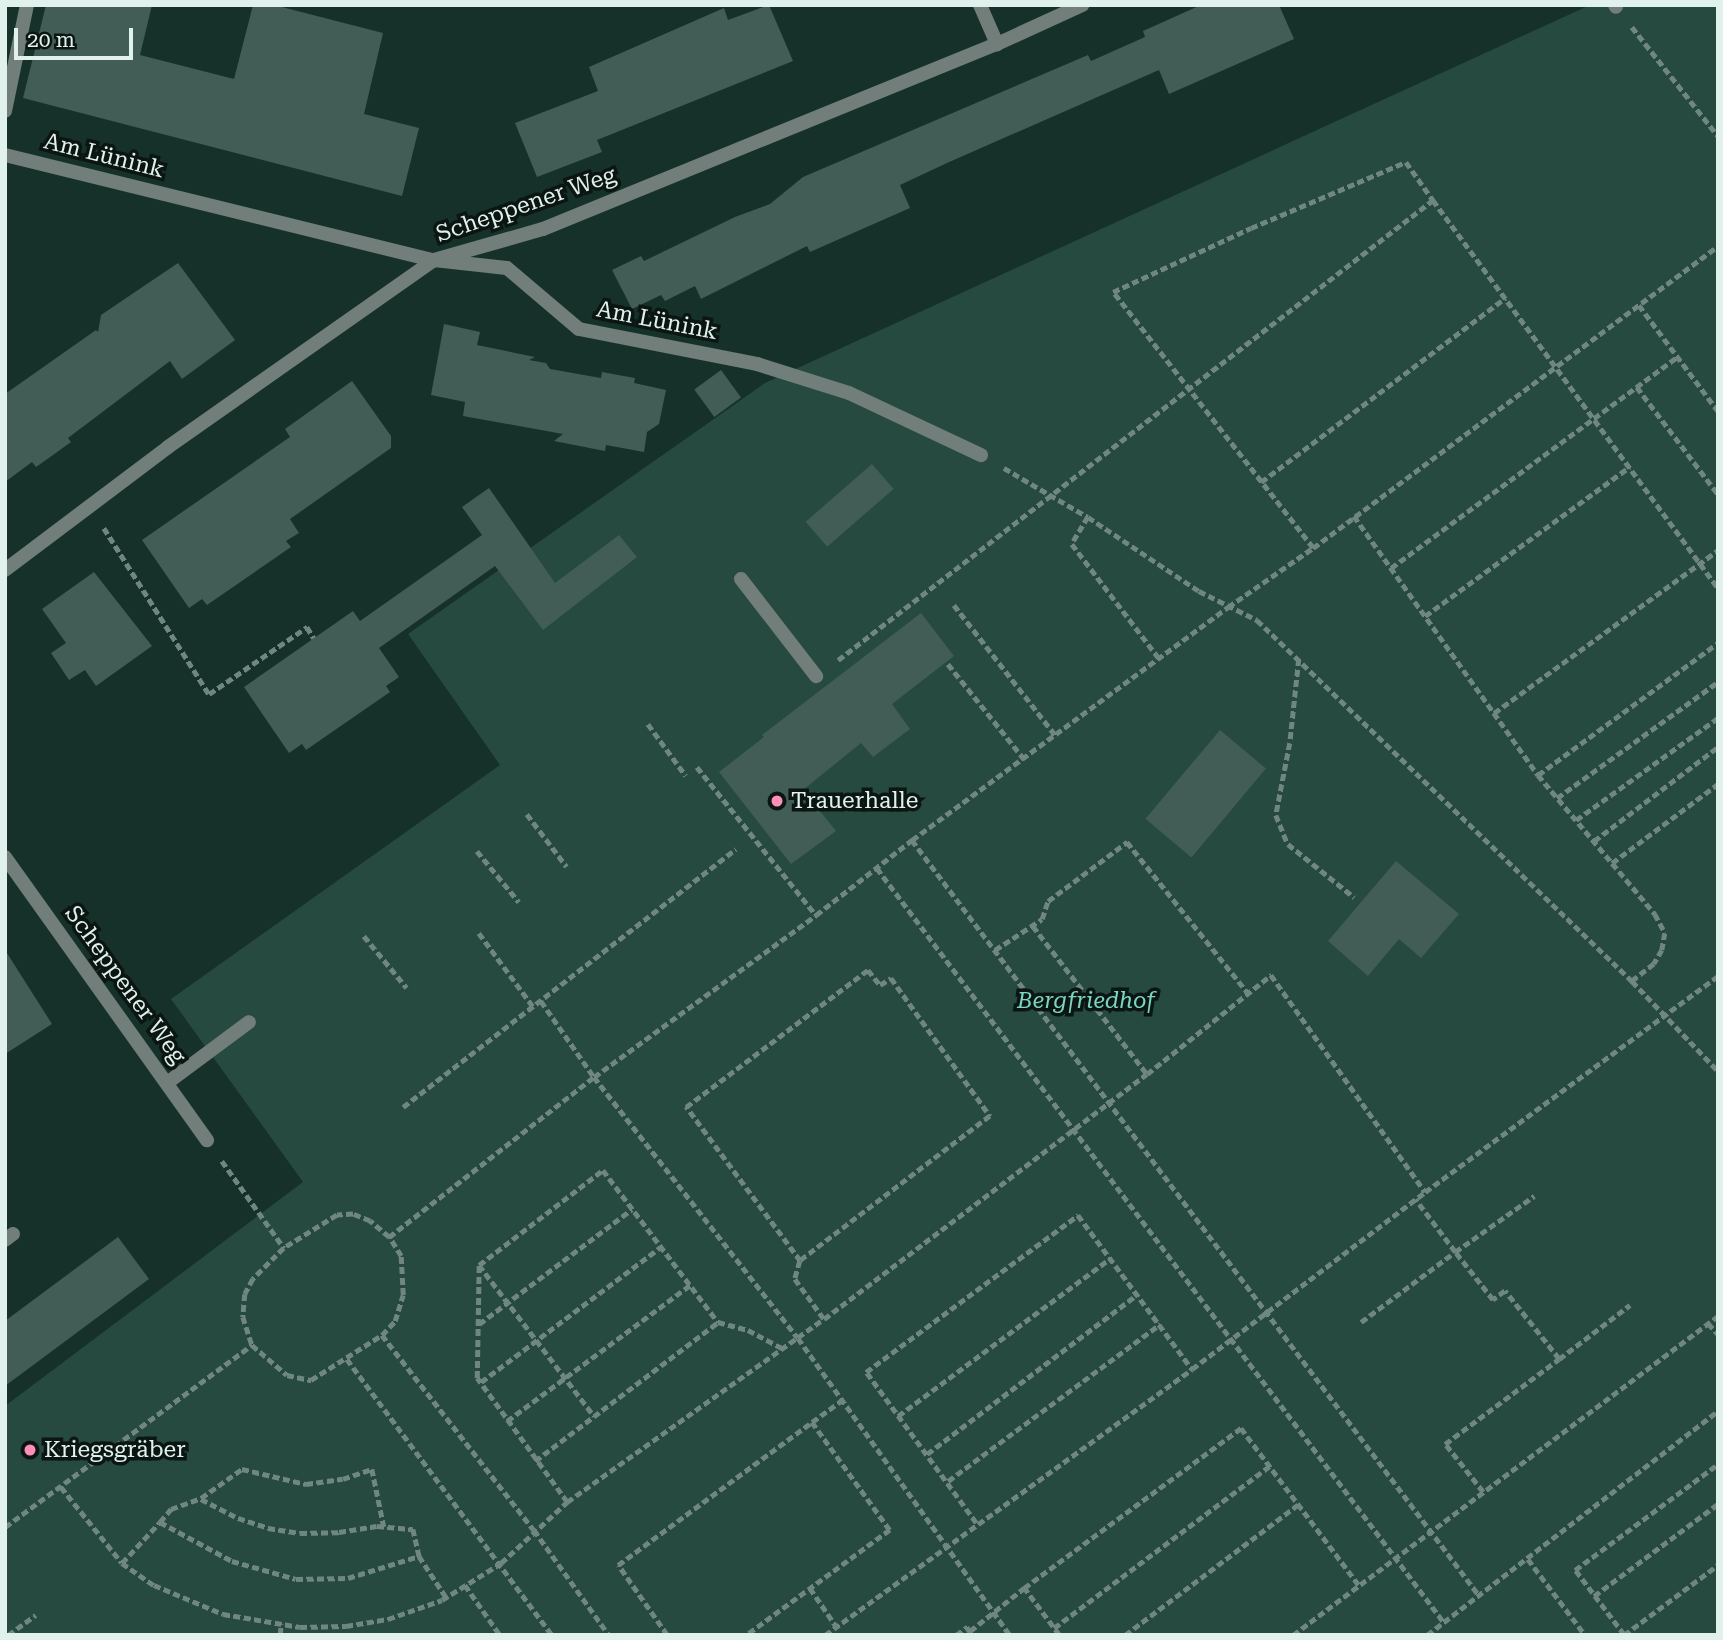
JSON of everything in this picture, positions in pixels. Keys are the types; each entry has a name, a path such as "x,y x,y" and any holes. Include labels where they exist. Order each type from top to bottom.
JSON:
{"street":[{"path":"5,111 27,5"},
{"path":"980,5 997,44"},
{"name":"Scheppener Weg","path":"5,570 168,447 434,260 543,229 997,44 1082,5"},
{"name":"Am Lünink","path":"5,155 434,260 507,268 579,329 757,363 849,393 981,455"},
{"path":"741,579 816,677"},
{"name":"Scheppener Weg","path":"5,857 207,1140"},
{"path":"167,1083 249,1022"}],"path":[{"path":"1616,6 1718,136"},
{"path":"1313,548 1113,292 1251,228 1406,162 1718,589"},
{"path":"816,677 1433,200"},
{"path":"389,1237 594,1077 1718,246"},
{"path":"1261,482 1505,298"},
{"path":"1639,305 1718,411"},
{"path":"1391,568 1678,357"},
{"path":"1637,387 1718,494"},
{"path":"981,455 1088,517 1228,607 1256,620 1632,981 1718,1071"},
{"path":"1425,616 1629,467"},
{"path":"90,507 209,694 307,627 314,638"},
{"path":"1354,516 1538,775 1655,914 1665,933 1662,950 1654,964 1632,981"},
{"path":"1088,517 1072,544 1159,658"},
{"path":"1494,713 1718,550"},
{"path":"954,604 1056,736"},
{"path":"1538,775 1718,643"},
{"path":"1299,659 1290,743 1276,815 1287,844 1354,897"},
{"path":"948,664 1024,759"},
{"path":"1557,798 1718,682"},
{"path":"1576,820 1718,718"},
{"path":"648,724 686,776"},
{"path":"1594,841 1718,747"},
{"path":"697,767 816,915"},
{"path":"1612,863 1718,784"},
{"path":"527,814 567,867"},
{"path":"912,840 1478,1594"},
{"path":"995,950 1042,919 1048,901 1127,842 1248,993"},
{"path":"403,1107 736,849"},
{"path":"477,851 519,902"},
{"path":"877,868 1229,1340 1443,1621"},
{"path":"1033,926 1147,1074"},
{"path":"479,933 534,1008"},
{"path":"364,936 407,988"},
{"path":"800,1261 686,1107 868,970 880,985 891,978 990,1116 800,1261 796,1279 824,1319"},
{"path":"61,1487 122,1563 153,1585 222,1614 281,1624 346,1626 378,1621 446,1597 517,1551 534,1530 568,1502 824,1319 1147,1074 1271,975 1425,1192"},
{"path":"825,1635 1192,1369 1415,1199 1718,976"},
{"path":"541,1001 594,1077 798,1338 1010,1635"},
{"path":"207,1140 284,1248"},
{"path":"479,1265 603,1170 718,1322 748,1330 783,1349"},
{"path":"1362,1322 1534,1196"},
{"path":"1415,1199 1493,1300 1505,1291 1559,1359"},
{"path":"478,1324 632,1209"},
{"path":"354,1214 370,1221 389,1237 401,1256 403,1295 395,1321 382,1335 322,1376 300,1380 275,1368 252,1345 243,1317 245,1294 253,1279 284,1248 337,1215 354,1214"},
{"path":"976,1523 866,1372 1078,1215 1192,1369"},
{"path":"481,1382 661,1247"},
{"path":"898,1416 1111,1258"},
{"path":"479,1265 594,1416"},
{"path":"479,1265 477,1378 535,1461 568,1502"},
{"path":"507,1421 690,1284"},
{"path":"927,1454 1138,1294"},
{"path":"1483,1492 1445,1444 1630,1305"},
{"path":"1293,1635 1394,1556 1718,1316"},
{"path":"535,1461 718,1322"},
{"path":"1709,1323 1718,1334"},
{"path":"947,1481 1160,1324"},
{"path":"382,1335 534,1530 609,1635"},
{"path":"5,1527 252,1345"},
{"path":"347,1359 552,1635"},
{"path":"667,1635 618,1564 842,1400"},
{"path":"1427,1635 1718,1411"},
{"path":"747,1635 890,1530 812,1422"},
{"path":"956,1635 967,1627 971,1633 1024,1588 1241,1428 1359,1585"},
{"path":"1718,1464 1575,1570 1624,1635 1718,1565"},
{"path":"1054,1628 1270,1466"},
{"path":"122,1563 171,1509 201,1499 242,1469 306,1484 343,1479 372,1469 384,1527"},
{"path":"201,1499 238,1518 268,1528 300,1533 384,1527 412,1529 419,1556 446,1597"},
{"path":"1125,1635 1299,1504"},
{"path":"1594,1595 1718,1504"},
{"path":"160,1522 232,1560 296,1579 348,1578 419,1556"},
{"path":"1528,1559 1585,1635"},
{"path":"466,1585 500,1635"},
{"path":"810,1588 836,1626"},
{"path":"1024,1588 1059,1635"},
{"path":"8,1635 36,1615"},
{"path":"280,1635 281,1624"}],"green space":[{"name":"Bergfriedhof","path":"1590,5 1718,5 1718,1635 5,1635 5,1406 303,1182 171,999 500,765 408,634 765,383"}],"building":[{"path":"46,5 152,5 140,55 234,79 253,5 274,5 383,33 364,114 419,128 402,196 23,98"},
{"path":"769,5 793,61 597,140 602,152 537,177 515,123 598,91 589,67 724,8 728,20"},
{"path":"1201,5 1279,5 1294,39 1169,94 1159,70 900,185 910,208 810,252 807,246 701,299 695,286 665,301 661,295 632,309 612,270 641,256 644,261 735,217 770,204 803,177 1088,55 1091,61 1145,37 1143,31"},
{"path":"178,263 235,340 182,379 170,361 68,438 71,442 36,467 32,462 5,482 5,394 96,330 98,332 101,315"},
{"path":"444,324 480,332 477,345 535,357 529,360 546,363 550,369 601,378 602,372 635,378 634,383 666,390 659,424 647,432 644,452 606,445 605,451 554,441 563,434 463,416 465,402 431,395"},
{"path":"721,370 741,398 714,417 694,389"},
{"path":"352,381 391,436 391,448 290,519 299,533 286,541 291,547 207,605 202,599 189,608 142,540 290,437 285,429"},
{"path":"872,464 894,489 827,547 806,522"},
{"path":"489,488 555,583 619,535 637,557 543,630 495,566 379,648 399,677 386,686 390,692 306,750 302,744 289,753 244,687 353,611 360,621 482,535 462,507"},
{"path":"94,572 152,646 96,686 85,670 69,680 51,653 66,643 42,609"},
{"path":"921,613 954,656 892,704 910,729 873,757 861,743 803,790 836,831 791,864 719,772 764,737 762,735"},
{"path":"1220,730 1266,769 1191,857 1145,819"},
{"path":"1396,861 1459,914 1421,958 1399,939 1368,976 1328,941"},
{"path":"5,950 52,1024 5,1054"},
{"path":"118,1237 149,1279 5,1386 5,1321"}],"place":[{"name":"Trauerhalle","path":"777,801"},
{"name":"Kriegsgräber","path":"30,1450"}]}
